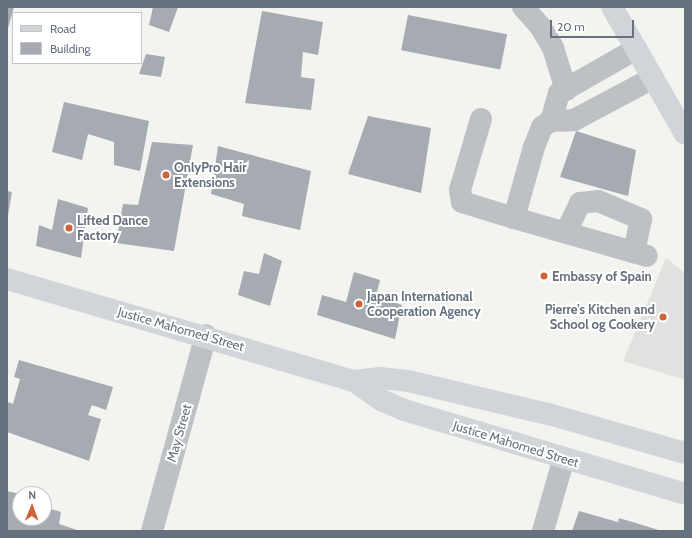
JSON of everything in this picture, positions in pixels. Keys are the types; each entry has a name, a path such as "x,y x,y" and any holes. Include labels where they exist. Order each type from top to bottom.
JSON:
{"main road":[{"path":"612,7 685,134"},
{"name":"Justice Mahomed Street","path":"7,279 206,335 354,380 380,400 404,410 685,494"},
{"name":"Justice Mahomed Street","path":"354,380 380,378 408,381 552,415 684,452"}],"street":[{"path":"523,7 540,26 553,48 566,90"},
{"path":"514,218 534,147 542,127 551,120 559,93 636,49"},
{"path":"551,120 574,120 653,78"},
{"path":"481,119 460,190 462,202 641,254 641,219 598,201 580,203 566,232"},
{"name":"May Street","path":"152,531 206,335"},
{"path":"543,531 564,458"}],"shaded area":[{"name":"Pierre's Kitchen and School og Cookery","path":"666,258 685,273 685,380 623,361"}],"building":[{"path":"7,7 14,7 12,12 7,32"},
{"path":"153,7 178,7 169,32 149,25"},
{"path":"262,11 323,22 318,55 303,52 301,77 315,79 311,110 245,103"},
{"path":"408,15 507,34 500,70 401,50"},
{"path":"146,54 165,57 161,77 139,74"},
{"path":"64,102 149,121 140,171 114,165 114,142 88,134 82,160 52,152"},
{"path":"368,116 431,128 421,193 348,174"},
{"path":"576,131 636,150 628,196 560,177"},
{"name":"OnlyPro Hair Extensions","path":"152,142 193,145 174,251 116,243 123,204 138,205"},
{"path":"218,146 311,171 300,230 242,216 244,204 211,194"},
{"path":"7,191 12,192 8,215 7,215"},
{"name":"Lifted Dance Factory","path":"58,199 88,208 81,258 36,246 39,225 52,230"},
{"path":"264,253 282,261 270,306 238,295 244,271 259,274"},
{"name":"Japan International Cooperation Agency","path":"354,272 380,280 376,296 402,305 395,339 317,315 322,295 346,302"},
{"path":"19,360 113,387 106,410 92,405 88,415 101,419 89,461 7,432 7,402 13,404 20,379 14,377"},
{"path":"7,491 12,492 12,526 52,526 52,509 61,512 59,524 80,531 7,531"},
{"path":"579,511 618,522 619,518 662,531 572,531"}],"place":[{"name":"OnlyPro Hair Extensions","path":"166,175"},
{"name":"Lifted Dance Factory","path":"69,228"},
{"name":"Embassy of Spain","path":"544,276"},
{"name":"Japan International Cooperation Agency","path":"359,304"},
{"name":"Pierre's Kitchen and School og Cookery","path":"663,317"}]}
